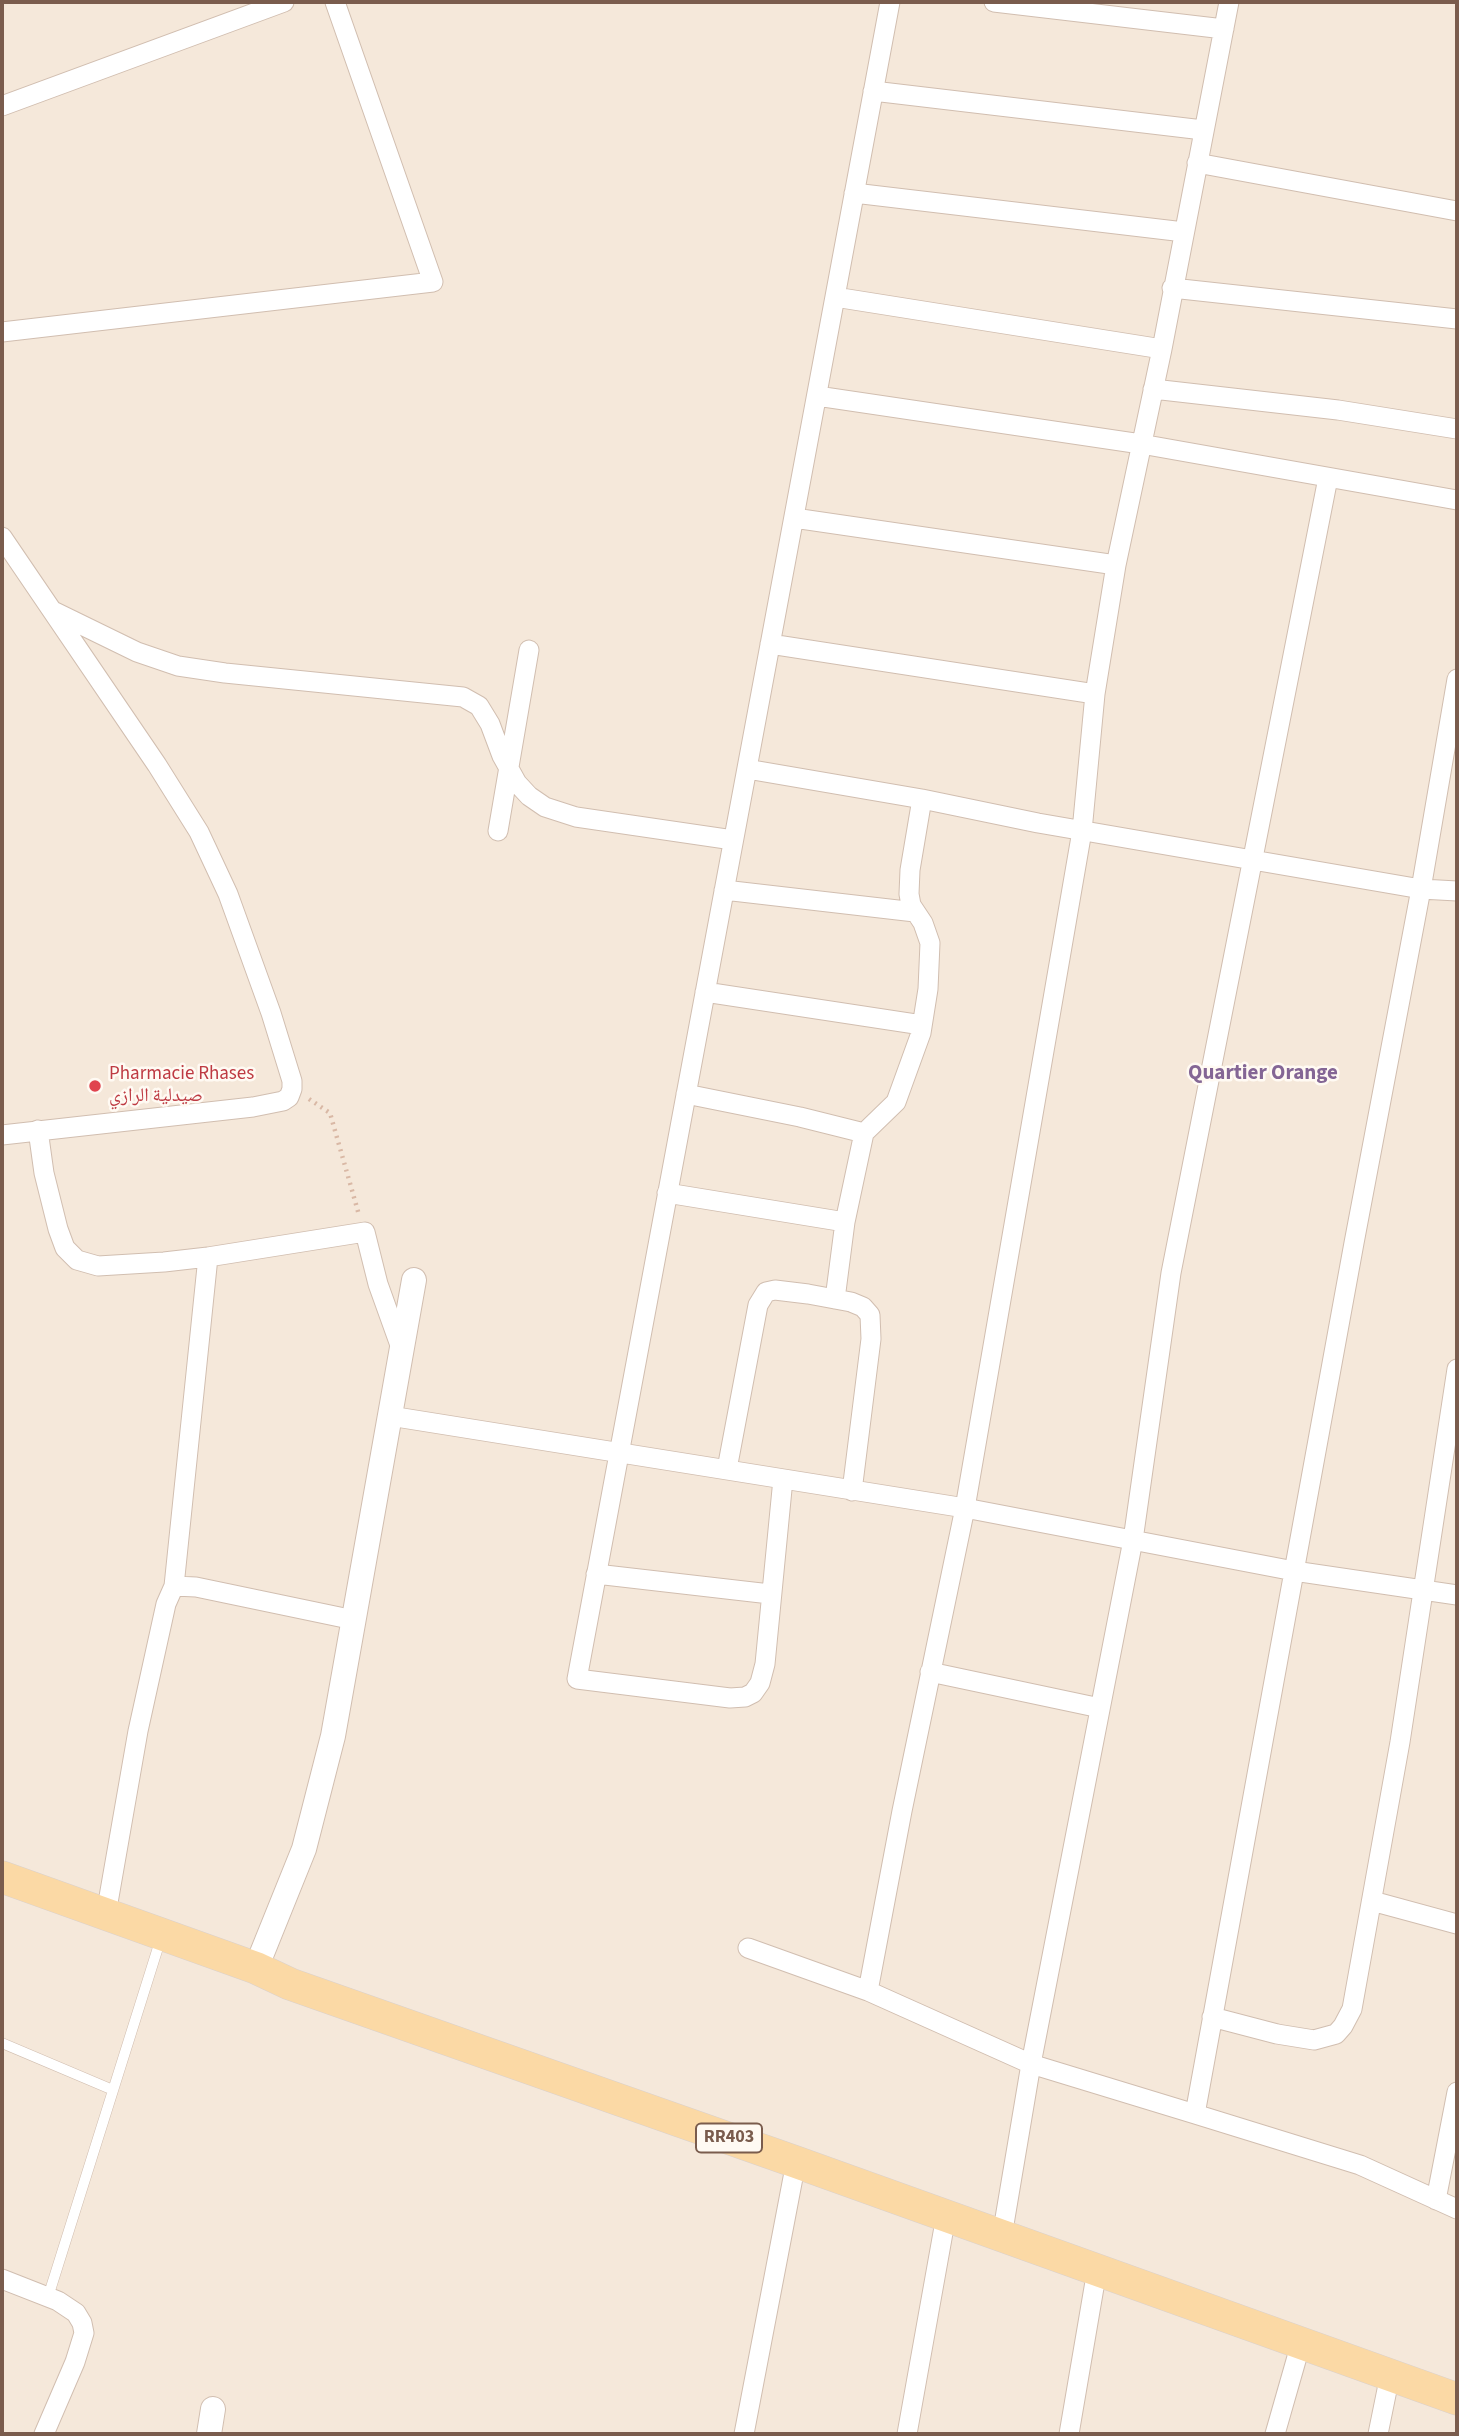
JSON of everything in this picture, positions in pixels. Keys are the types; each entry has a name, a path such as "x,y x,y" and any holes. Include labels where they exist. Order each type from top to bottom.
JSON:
{"main road":[{"name":"RR403","path":"2,1877 256,1968 290,1984 1457,2399"}],"street":[{"path":"2,106 284,2"},
{"path":"2,332 433,282 335,2"},
{"path":"783,1479 765,1664 760,1683 753,1693 745,1697 730,1698 577,1679 890,2"},
{"path":"994,2 1224,29"},
{"path":"868,1991 964,1508 1083,831 1096,694 1116,565 1228,2"},
{"path":"873,91 1203,130"},
{"path":"1197,163 1457,211"},
{"path":"855,193 1184,232"},
{"path":"1172,288 1457,319"},
{"path":"835,297 1161,349"},
{"path":"1153,389 1338,410 1457,429"},
{"path":"817,396 1141,444 1457,500"},
{"path":"1002,2236 1031,2064 1133,1540 1171,1273 1328,478"},
{"path":"794,518 1116,565"},
{"path":"2,537 157,765 199,832 228,894 271,1013 292,1081 289,1097 283,1101 253,1107 2,1135"},
{"path":"52,611 137,652 178,666 463,698 480,706 491,724 517,783 528,796 545,807 576,817 733,840"},
{"path":"770,643 1096,694"},
{"path":"498,831 529,650"},
{"path":"1195,2114 1421,889 1453,732 1457,679"},
{"path":"747,769 922,799 1083,831 1421,889 1457,891"},
{"path":"835,1299 845,1222 864,1133 896,1102 907,1077 922,1025 928,989 930,943 923,923 911,905 909,894 910,870 922,799"},
{"path":"724,890 915,912"},
{"path":"705,992 922,1025"},
{"path":"686,1094 864,1133"},
{"path":"38,1130 44,1173 58,1229 65,1248 77,1260 98,1266 208,1257 365,1232 378,1284 401,1348"},
{"path":"667,1193 845,1222"},
{"path":"106,1914 138,1731 166,1604 174,1586 208,1257"},
{"path":"256,1968 304,1849 333,1736 414,1280"},
{"path":"727,1469 758,1305 762,1297 766,1292 775,1290 835,1299 863,1307 870,1315 871,1339 852,1491"},
{"path":"1212,2017 1277,2034 1314,2040 1336,2034 1352,2009 1424,1590 1457,1369"},
{"path":"390,1416 964,1508 1294,1571 1457,1595"},
{"path":"596,1574 770,1594"},
{"path":"174,1586 195,1587 354,1620"},
{"path":"930,1672 1100,1708"},
{"path":"1372,1901 1457,1924"},
{"path":"748,1948 868,1991 1031,2064 1360,2165 1457,2209"},
{"path":"1436,2200 1457,2092"},
{"path":"744,2434 796,2162"},
{"path":"907,2434 946,2216"},
{"path":"1069,2434 1097,2270"},
{"path":"2,2278 48,2297 76,2313 82,2323 83,2333 75,2362 44,2434"},
{"path":"1276,2434 1301,2343"},
{"path":"1378,2434 1390,2375"},
{"path":"209,2434 213,2409"}],"lane":[{"path":"48,2297 163,1934"},
{"path":"2,2043 113,2090"}],"path":[{"path":"292,1089 330,1113 345,1172 365,1232"}],"shaded area":[{"path":"2,2 1457,2 1457,2434 2,2434"}],"place":[{"name":"Pharmacie Rhases صيدلية الرازي","path":"95,1086"}],"district":[{"name":"Quartier Orange","path":"1263,1074"}]}
